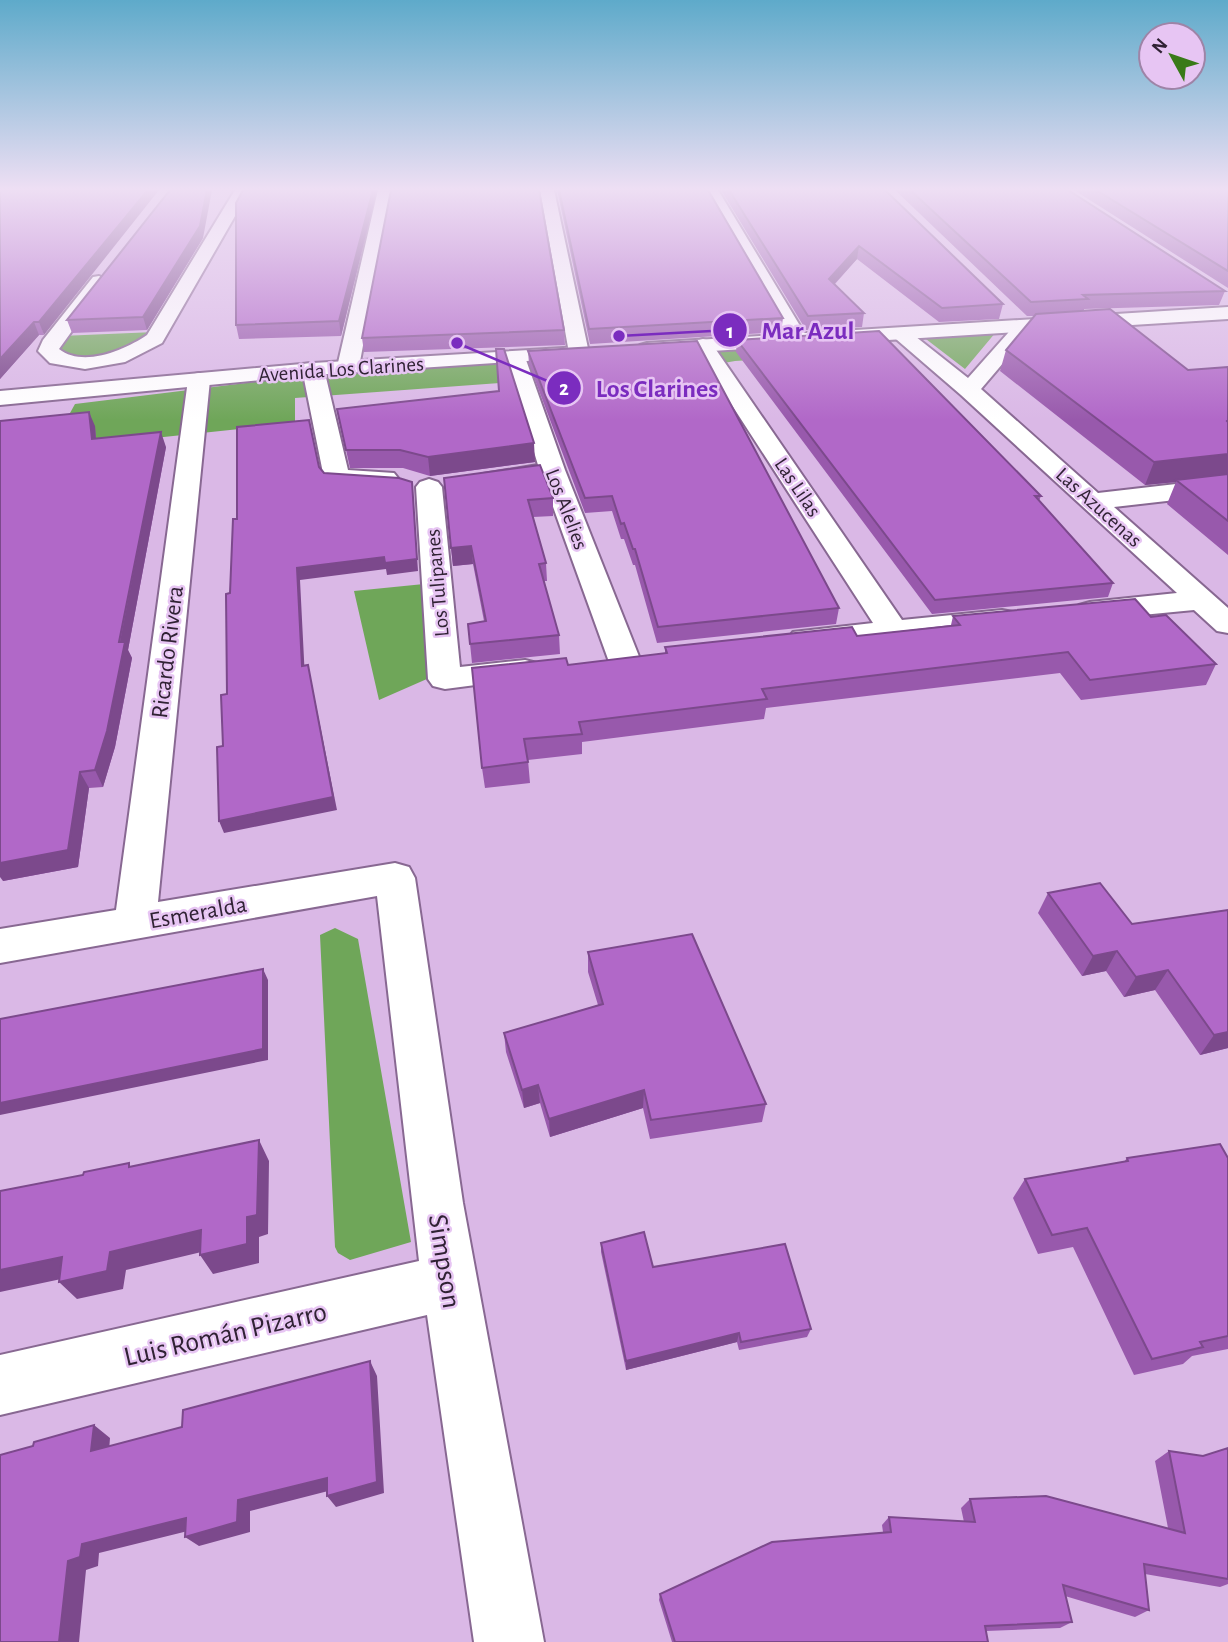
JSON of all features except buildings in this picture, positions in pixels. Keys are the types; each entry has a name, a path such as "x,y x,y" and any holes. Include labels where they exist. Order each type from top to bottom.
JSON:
{"street":[{"path":"111,267 48,348 51,355 58,359 93,362 136,352 155,339 198,267"},
{"path":"348,367 369,267"},
{"path":"562,267 579,353"},
{"path":"755,267 798,340"},
{"name":"Avenida Los Clarines","path":"0,398 313,369 899,333 1013,319 1228,313"},
{"path":"970,390 1017,335 1013,319"},
{"name":"Las Azucenas","path":"899,333 970,390 1228,624"},
{"name":"Las Lilas","path":"703,345 893,629"},
{"name":"Los Alelies","path":"515,357 552,470 624,659"},
{"path":"63,392 93,362"},
{"path":"313,369 337,478 403,479 452,484 552,470"},
{"name":"Ricardo Rivera","path":"135,923 199,380"},
{"name":"Los Tulipanes","path":"452,484 445,679 555,667"},
{"path":"1093,501 1228,486"},
{"path":"772,643 1202,600"},
{"name":"Esmeralda","path":"0,946 395,878"},
{"name":"Simpson","path":"395,878 449,1282 509,1642"},
{"name":"Luis Román Pizarro","path":"0,1385 449,1282"}],"green space":[{"path":"155,332 147,341 92,359 60,356 56,344 61,336"},
{"path":"996,332 965,369 922,336"},
{"path":"867,343 804,357 735,361 690,369 295,398 295,423 50,449 75,404 311,375"},
{"path":"424,584 436,675 379,700 354,591"},
{"path":"335,928 358,939 411,1242 350,1260 338,1253 335,1247 320,935"}],"place":[{"name":"Mar Azul","path":"619,336"},
{"name":"Los Clarines","path":"457,343"}]}
